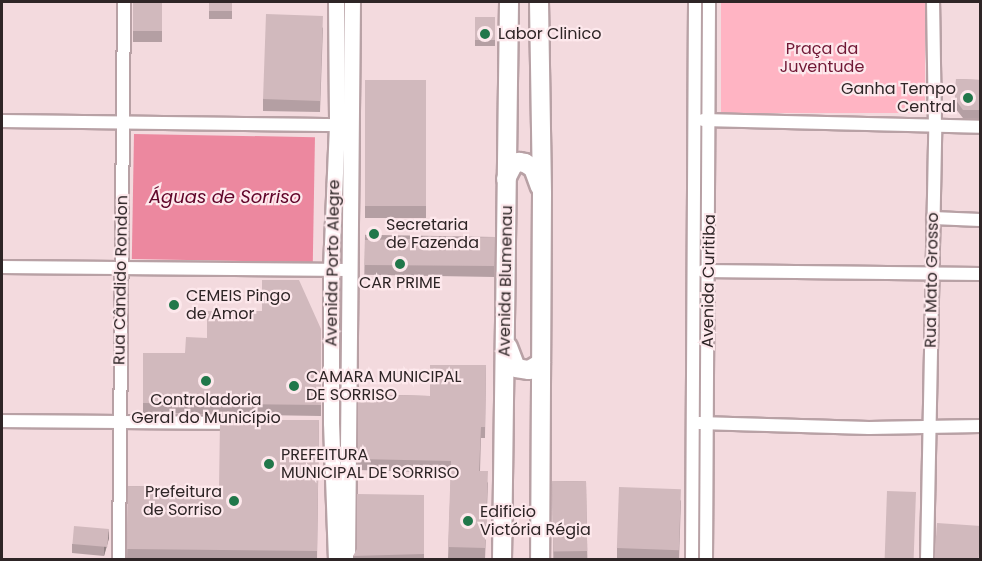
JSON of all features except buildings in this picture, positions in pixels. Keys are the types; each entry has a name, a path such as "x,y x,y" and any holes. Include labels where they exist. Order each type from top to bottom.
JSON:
{"main road":[{"name":"Avenida Blumenau","path":"502,560 509,2"},
{"path":"540,2 542,194 540,560"},
{"path":"507,179 513,165 519,162 525,163 533,168 542,194"},
{"path":"506,337 510,356 516,368 529,370 541,363"}],"street":[{"name":"Rua Cândido Rondon","path":"119,560 124,2"},
{"name":"Avenida Porto Alegre","path":"336,2 345,125 350,270 348,560"},
{"name":"Avenida Porto Alegre","path":"336,560 325,423 332,270 345,125 352,2"},
{"name":"Avenida Curitiba","path":"692,560 695,2"},
{"name":"Avenida Curitiba","path":"706,560 709,2"},
{"name":"Rua Mato Grosso","path":"927,560 935,127 933,2"},
{"path":"695,120 981,127"},
{"path":"2,121 345,125"},
{"path":"933,218 981,220"},
{"path":"2,267 350,270"},
{"path":"694,271 981,274"},
{"path":"2,421 249,423"},
{"path":"325,423 348,424"},
{"path":"692,423 869,428 981,426"},
{"path":"332,498 349,497"}],"green space":[{"name":"Praça da Juventude","path":"721,2 925,2 925,113 721,113"}],"water":[{"name":"Águas de Sorriso","path":"134,134 315,137 313,262 132,259"}],"place":[{"name":"Labor Clinico","path":"485,34"},
{"name":"Ganha Tempo Central","path":"968,98"},
{"name":"Secretaria de Fazenda","path":"374,234"},
{"name":"CAR PRIME","path":"400,264"},
{"name":"CEMEIS Pingo de Amor","path":"174,305"},
{"name":"Controladoria Geral do Município","path":"206,381"},
{"name":"CAMARA MUNICIPAL DE SORRISO","path":"294,386"},
{"name":"PREFEITURA MUNICIPAL DE SORRISO","path":"269,464"},
{"name":"Prefeitura de Sorriso","path":"234,501"},
{"name":"Edificio Victória Régia","path":"468,521"}]}
